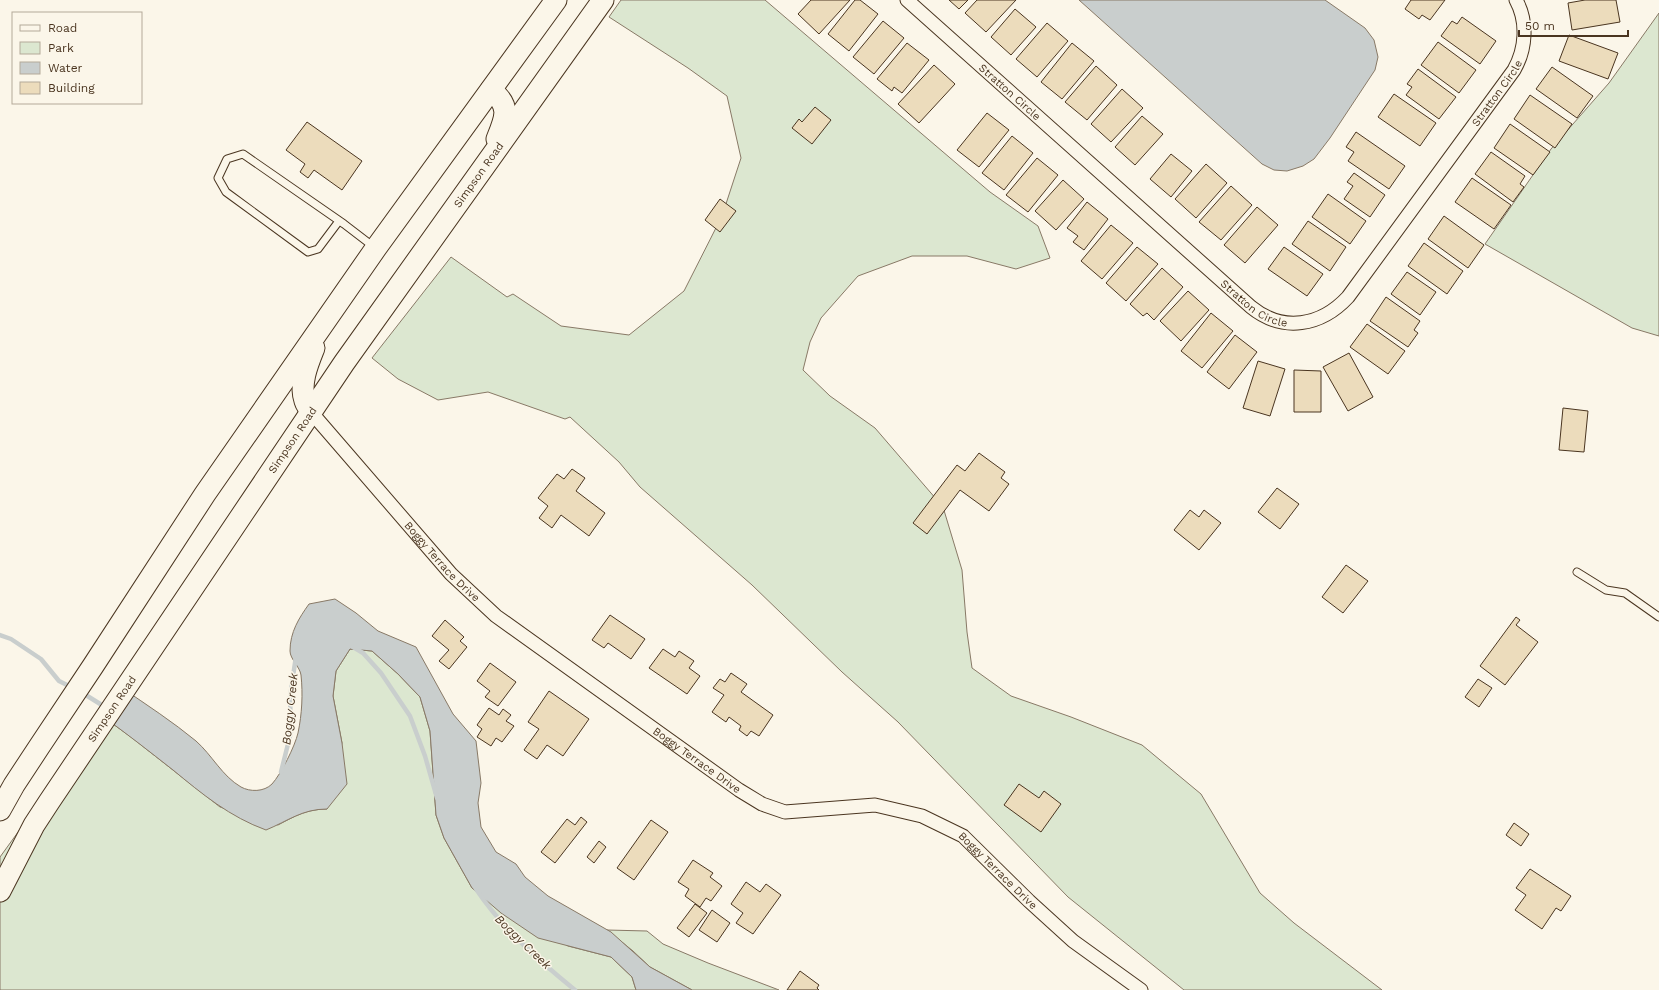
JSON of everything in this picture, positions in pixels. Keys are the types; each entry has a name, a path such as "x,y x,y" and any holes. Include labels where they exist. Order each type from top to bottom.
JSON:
{"main road":[{"path":"0,810 14,785 205,494 331,311 556,0"},
{"name":"Simpson Road","path":"0,891 34,825 311,412 603,0"},
{"path":"490,158 502,127 505,114 504,104 500,97 491,90"},
{"path":"311,412 304,400 307,367 331,311"}],"street":[{"name":"Stratton Circle","path":"907,0 1255,310 1277,321 1296,323 1305,323 1325,316 1334,311 1348,297 1514,70 1521,54 1524,36 1523,19 1516,0"},
{"name":"Boggy Terrace Drive","path":"311,412 451,574 496,616 739,790 762,804 785,812 875,805 922,816 963,836 1072,941 1142,990"}],"lane":[{"path":"339,221 318,249 308,252 226,192 218,178 227,159 243,154 339,221 376,248"},
{"path":"1577,572 1606,590 1625,593 1659,617"}],"green space":[{"path":"621,0 765,0 990,192 1038,226 1050,258 1016,269 967,256 912,256 858,276 821,318 810,342 803,370 830,396 875,428 943,507 962,570 967,632 972,668 1011,696 1071,717 1142,745 1201,794 1260,893 1294,923 1382,990 1184,990 1068,897 898,722 842,672 752,585 640,487 619,462 570,417 565,419 488,392 438,400 398,379 372,358 451,257 507,297 513,294 561,326 629,335 684,291 722,216 741,158 727,96 688,68 609,17"},
{"path":"1659,13 1659,336 1632,328 1485,244 1551,149 1609,83"},
{"path":"350,649 372,651 398,674 420,697 430,731 436,815 444,838 472,888 568,946 611,957 632,977 636,990 0,990 0,857 102,716 220,807 278,825 313,810 327,809 342,743 333,696 336,671"},
{"path":"607,930 647,931 663,944 779,990 692,990 650,967"}],"water":[{"path":"1079,0 1325,0 1365,28 1374,40 1378,57 1375,70 1330,138 1314,159 1303,166 1287,171 1274,170 1262,164"},
{"path":"335,599 356,613 378,631 416,647 453,714 476,741 481,783 478,803 481,827 496,852 516,864 525,877 548,896 611,932 650,967 692,990 636,990 632,977 611,957 538,938 501,913 472,888 444,838 436,815 430,731 420,697 398,674 372,651 350,649 336,671 333,696 342,743 347,784 327,809 303,813 266,830 228,812 102,716 122,688 169,720 196,741 228,777 241,787 249,790 261,790 269,787 283,767 291,752 298,733 302,704 302,682 299,669 290,654 290,644 293,631 309,604"}],"building":[{"path":"811,0 850,0 819,34 798,14"},
{"path":"855,0 860,0 878,14 849,51 828,34"},
{"path":"949,0 968,0 959,9"},
{"path":"977,0 1016,0 986,32 965,13"},
{"path":"1411,0 1445,0 1430,20 1422,15 1419,19 1405,9"},
{"path":"1585,0 1616,0 1620,22 1572,30 1568,3"},
{"path":"1015,9 1036,27 1011,55 991,37"},
{"path":"1462,17 1496,41 1480,64 1441,36 1452,21 1457,24"},
{"path":"883,21 904,38 874,74 853,57"},
{"path":"1047,23 1068,41 1037,77 1016,59"},
{"path":"1569,35 1618,53 1608,79 1559,61"},
{"path":"1438,42 1476,70 1459,93 1421,65"},
{"path":"907,43 929,60 902,93 894,87 892,91 877,79"},
{"path":"1072,43 1094,61 1062,99 1041,82"},
{"path":"934,65 955,84 919,123 898,104"},
{"path":"1096,66 1117,85 1087,120 1065,102"},
{"path":"1552,67 1593,96 1577,118 1536,89"},
{"path":"1418,69 1456,97 1439,119 1406,95 1412,87 1407,84"},
{"path":"1122,89 1143,108 1111,142 1091,124"},
{"path":"1394,94 1436,123 1420,146 1378,117"},
{"path":"1530,95 1572,124 1555,148 1514,119"},
{"path":"815,107 831,120 812,144 792,128 799,119 802,122"},
{"path":"987,113 1009,130 979,167 957,150"},
{"path":"1142,116 1163,134 1135,165 1115,147"},
{"path":"307,122 362,161 342,190 314,170 308,178 300,172 305,164 286,150"},
{"path":"1510,124 1550,152 1533,175 1494,148"},
{"path":"1356,132 1405,166 1389,189 1348,161 1354,152 1346,147"},
{"path":"1012,136 1033,153 1004,190 982,173"},
{"path":"1491,152 1525,176 1520,184 1524,187 1513,202 1475,174"},
{"path":"1171,154 1192,171 1171,197 1150,179"},
{"path":"1037,158 1058,175 1028,212 1006,195"},
{"path":"1206,164 1227,183 1196,218 1175,199"},
{"path":"1354,173 1385,195 1370,217 1344,199 1353,186 1347,182"},
{"path":"1472,178 1511,205 1494,229 1455,202"},
{"path":"1063,180 1084,199 1056,230 1035,211"},
{"path":"1231,186 1252,205 1221,240 1199,222"},
{"path":"1328,194 1366,221 1350,244 1312,217"},
{"path":"720,199 736,211 720,232 705,220"},
{"path":"1087,202 1108,219 1084,250 1073,242 1078,236 1067,228"},
{"path":"1257,207 1278,225 1245,263 1224,245"},
{"path":"1444,216 1484,245 1468,268 1428,239"},
{"path":"1308,221 1346,247 1330,271 1292,244"},
{"path":"1111,225 1133,243 1102,279 1081,261"},
{"path":"1424,243 1463,271 1447,294 1408,266"},
{"path":"1137,247 1158,264 1126,301 1106,283"},
{"path":"1284,247 1323,274 1307,296 1268,269"},
{"path":"1162,268 1183,287 1154,320 1147,313 1143,316 1130,304"},
{"path":"1407,272 1436,292 1420,315 1391,294"},
{"path":"1188,291 1209,310 1181,341 1160,321"},
{"path":"1386,297 1420,321 1414,330 1418,333 1408,347 1370,321"},
{"path":"1211,313 1233,331 1202,368 1181,351"},
{"path":"1367,324 1405,351 1388,374 1350,347"},
{"path":"1235,335 1257,352 1229,389 1207,372"},
{"path":"1349,353 1373,397 1348,411 1323,367"},
{"path":"1258,361 1285,369 1270,416 1243,408"},
{"path":"1294,370 1321,371 1321,412 1294,412"},
{"path":"1563,408 1588,411 1584,452 1559,450"},
{"path":"979,453 1005,472 1001,478 1009,484 989,511 960,490 927,534 913,523 957,465 965,471"},
{"path":"572,469 585,478 576,491 605,513 589,536 561,515 552,528 539,518 548,506 538,498 557,474 564,479"},
{"path":"1277,488 1299,504 1280,529 1258,512"},
{"path":"1190,510 1199,517 1204,510 1221,523 1199,550 1174,530"},
{"path":"1346,565 1368,581 1343,613 1322,597"},
{"path":"610,615 645,639 631,659 608,643 604,648 592,640"},
{"path":"1516,617 1520,620 1516,625 1538,642 1505,685 1480,666"},
{"path":"445,620 464,637 460,641 467,647 449,669 439,661 449,650 432,636"},
{"path":"663,649 675,657 679,651 694,661 689,668 700,676 687,694 649,668"},
{"path":"490,663 516,682 498,706 485,697 490,691 477,681"},
{"path":"731,673 747,684 741,692 773,715 759,736 751,731 747,736 739,730 741,726 729,717 726,722 712,712 724,695 713,688 720,679 725,682"},
{"path":"1478,679 1492,688 1479,707 1465,697"},
{"path":"549,691 589,719 563,756 547,745 537,759 524,750 539,729 528,722"},
{"path":"489,708 499,715 503,709 511,715 506,721 514,726 502,742 496,738 491,746 477,737 482,729 477,725"},
{"path":"1019,784 1039,798 1044,791 1061,804 1041,832 1004,805"},
{"path":"581,817 587,822 555,863 541,852 567,819 575,825"},
{"path":"651,820 668,832 634,880 617,868"},
{"path":"1514,823 1529,834 1521,846 1506,835"},
{"path":"599,841 606,847 594,863 587,857"},
{"path":"693,860 713,873 710,877 722,886 711,901 706,898 700,907 685,896 689,889 678,882"},
{"path":"1530,869 1571,896 1561,911 1556,908 1542,929 1515,910 1526,895 1516,888"},
{"path":"746,882 760,892 766,884 781,895 753,934 736,923 743,913 731,904"},
{"path":"695,904 707,913 689,937 677,928"},
{"path":"712,910 730,923 717,942 699,930"},
{"path":"800,971 819,985 817,988 819,990 787,990"}],"waterway":[{"name":"Boggy Creek","path":"0,635 11,639 41,659 59,681 73,688"},
{"name":"Boggy Creek","path":"353,647 363,653 381,673 410,716 425,756 437,798"},
{"name":"Boggy Creek","path":"281,772 291,732 290,697 296,656"},
{"name":"Boggy Creek","path":"81,692 105,707"},
{"name":"Boggy Creek","path":"476,889 497,917 521,943 575,990"}]}
